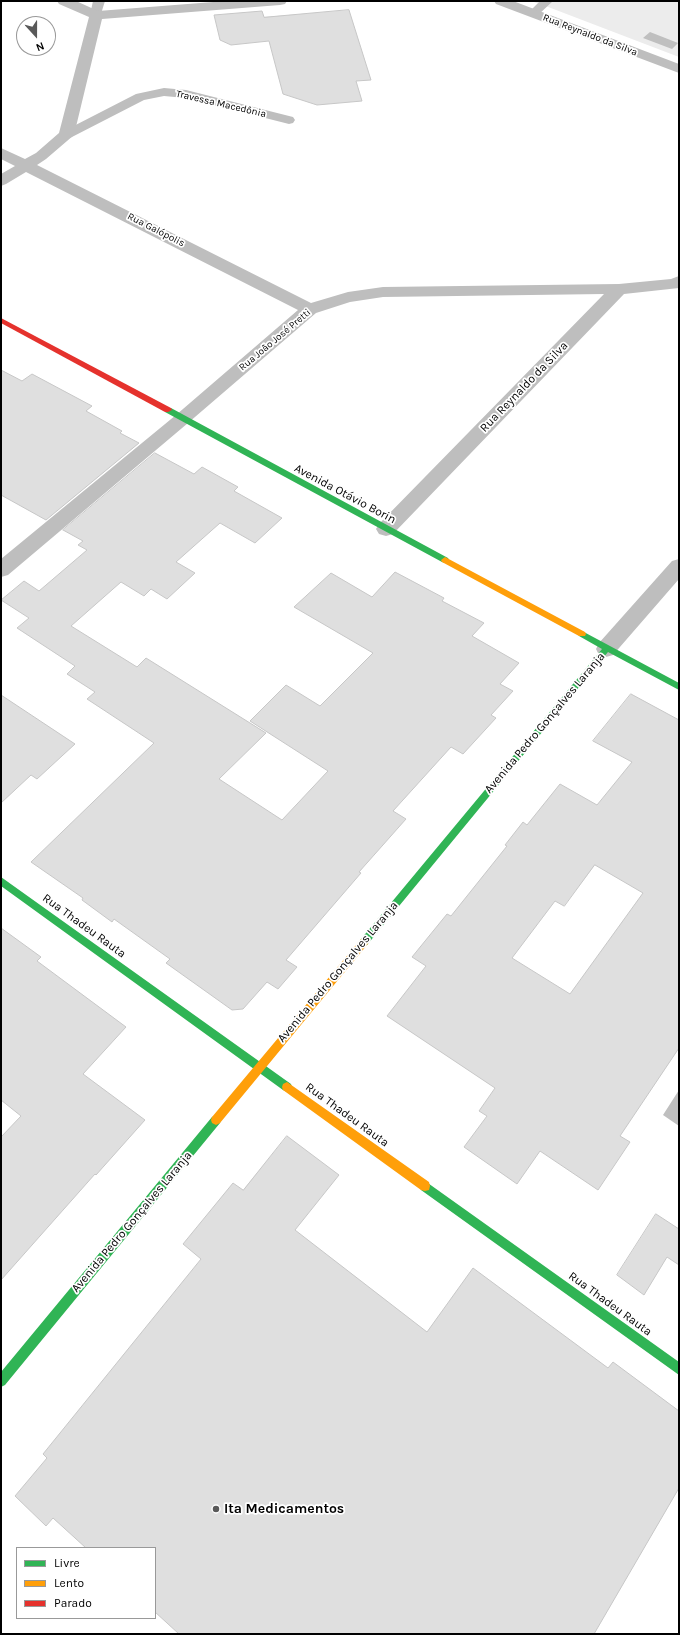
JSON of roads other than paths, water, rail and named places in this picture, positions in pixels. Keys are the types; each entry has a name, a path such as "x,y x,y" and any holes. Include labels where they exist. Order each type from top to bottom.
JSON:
{"street":[{"path":"64,1 98,8 280,1"},
{"name":"Rua Reynaldo da Silva","path":"501,1 679,69"},
{"path":"1,181 41,156 66,135 98,8"},
{"name":"Rua Galópolis","path":"1,153 310,309"},
{"path":"619,288 678,283"},
{"name":"Rua Reynaldo da Silva","path":"386,529 619,288"},
{"name":"Rua João José Pretti","path":"1,570 182,419 310,309 348,297 383,292 619,288"},
{"name":"Avenida Otávio Borin","path":"1,320 606,649 679,687"},
{"name":"Avenida Pedro Gonçalves Laranja","path":"1,1381 606,649 679,566"},
{"name":"Rua Thadeu Rauta","path":"1,881 679,1369"}],"lane":[{"path":"534,13 547,1"},
{"name":"Travessa Macedônia","path":"66,135 140,97 164,92 186,94 288,120"}],"place":[{"name":"Ita Medicamentos","path":"216,1509"}]}
